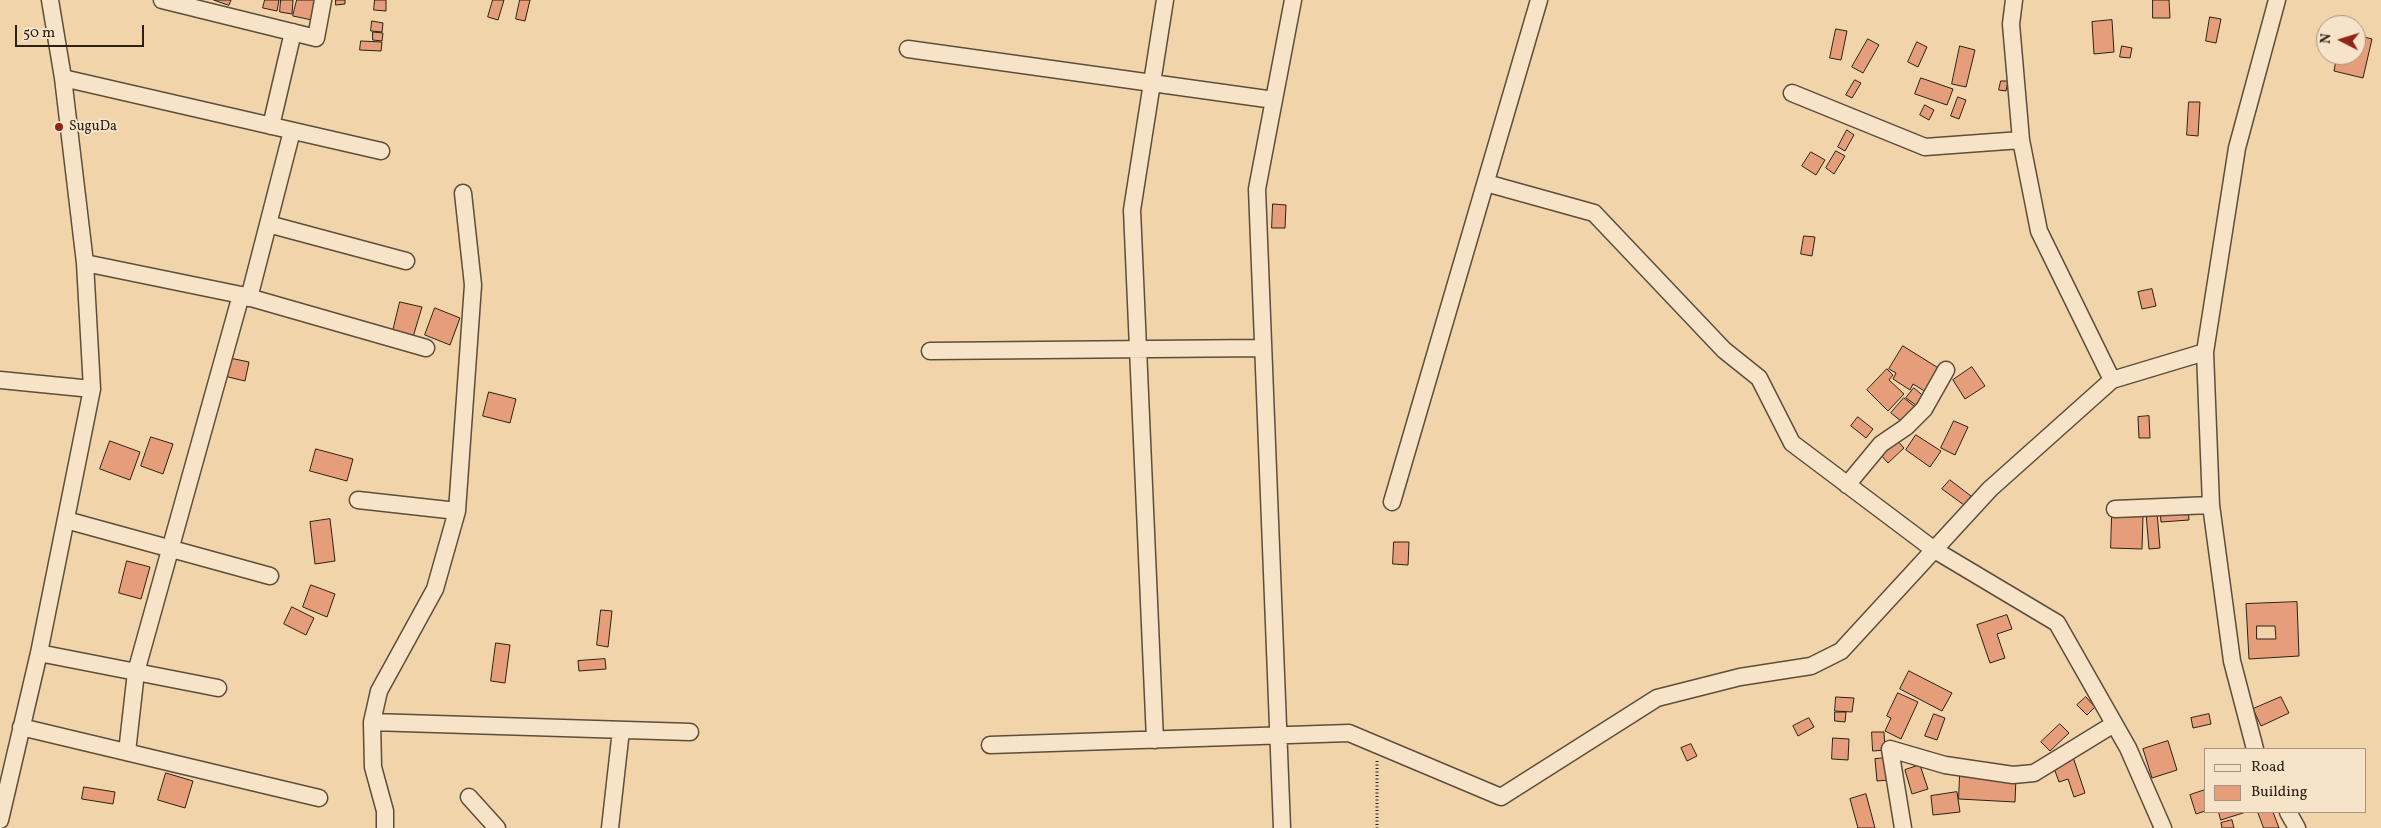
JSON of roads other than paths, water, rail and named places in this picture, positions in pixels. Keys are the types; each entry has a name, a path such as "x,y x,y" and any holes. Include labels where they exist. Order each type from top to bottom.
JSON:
{"street":[{"path":"0,820 39,653 92,389 85,263 63,78 50,0"},
{"path":"162,0 316,38 323,0"},
{"path":"1155,740 1132,210 1165,0"},
{"path":"1282,828 1257,190 1293,0"},
{"path":"1392,502 1539,0"},
{"path":"2014,0 2011,24 2021,140 2039,231 2112,380"},
{"path":"2255,748 2232,662 2211,505 2206,352 2237,148 2277,0"},
{"path":"271,126 293,32"},
{"path":"908,49 1274,100"},
{"path":"63,78 381,151"},
{"path":"1792,93 1925,147 2021,140"},
{"path":"127,752 136,672 170,548 268,224 292,131"},
{"path":"1486,183 1594,213 1724,350 1759,378 1792,443 1932,550 2056,623 2128,748 2163,828"},
{"path":"385,828 385,812 373,767 372,722 379,691 435,589 457,511 473,285 463,193"},
{"path":"268,224 406,261"},
{"path":"85,263 245,297 426,348"},
{"path":"930,351 1263,348"},
{"path":"990,744 1349,733 1501,796 1657,698 1740,677 1810,666 1841,651 1990,489 2112,380 2206,352"},
{"path":"1847,485 1881,444 1906,427 1924,409 1946,370"},
{"path":"0,380 92,389"},
{"path":"358,500 457,511"},
{"path":"2115,509 2211,505"},
{"path":"66,520 270,576"},
{"path":"39,653 218,688"},
{"path":"372,722 690,732"},
{"path":"1903,828 1890,749 1945,765 2013,775 2034,773 2114,724"},
{"path":"21,727 319,798"},
{"path":"610,828 621,730"},
{"path":"469,797 497,828"},
{"path":"2289,813 2297,828"}],"place":[{"name":"SuguDa","path":"59,127"}]}
